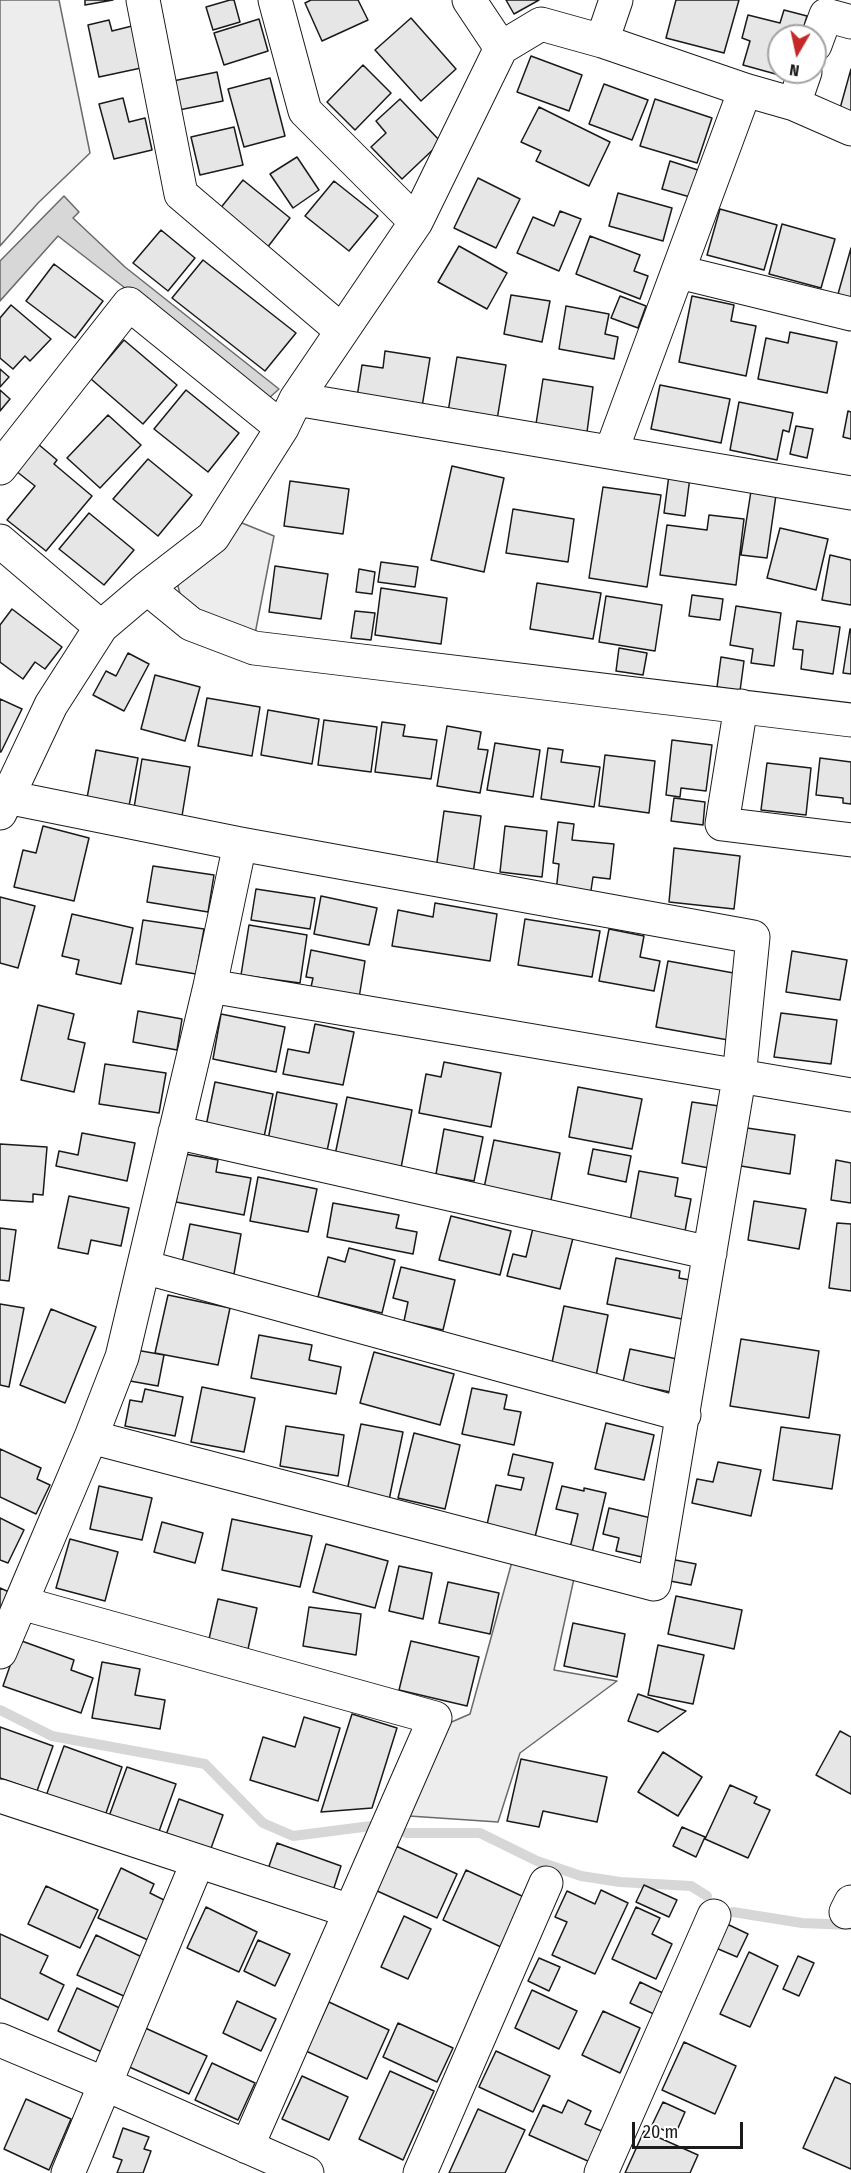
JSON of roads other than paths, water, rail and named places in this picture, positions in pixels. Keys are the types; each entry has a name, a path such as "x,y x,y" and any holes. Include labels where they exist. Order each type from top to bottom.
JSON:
{"street":[{"path":"143,0 181,194 342,331"},
{"path":"275,0 305,111 417,222"},
{"path":"469,0 501,48"},
{"path":"602,41 616,0"},
{"path":"823,24 826,15 851,22"},
{"path":"90,1437 654,1584 739,1078 753,937 240,844 5,796 51,705 101,627 213,537 282,428 296,399 417,222 501,48 541,24 602,41 745,90 794,104 851,129"},
{"path":"794,104 801,84"},
{"path":"611,452 745,90"},
{"path":"679,272 851,314"},
{"path":"0,468 129,304 282,428"},
{"path":"296,399 851,493"},
{"path":"0,541 101,627"},
{"path":"147,588 190,624 254,648 851,720"},
{"path":"741,706 722,824 851,840"},
{"path":"0,1652 122,1357 210,986 240,844"},
{"path":"210,986 739,1078 851,1095"},
{"path":"175,1132 710,1253"},
{"path":"144,1267 684,1414"},
{"path":"21,1603 435,1718 247,2147"},
{"path":"0,1796 350,1911"},
{"path":"68,2173 198,1861"},
{"path":"420,2173 546,1883"},
{"path":"601,2173 714,1916"},
{"path":"0,2040 307,2173"}],"waterway":[{"path":"0,1710 52,1736 205,1764 263,1823 293,1836 371,1826"},
{"path":"406,1833 480,1833 537,1861 581,1876 620,1882 691,1886 707,1896"},
{"path":"733,1912 802,1923 851,1925"}]}
